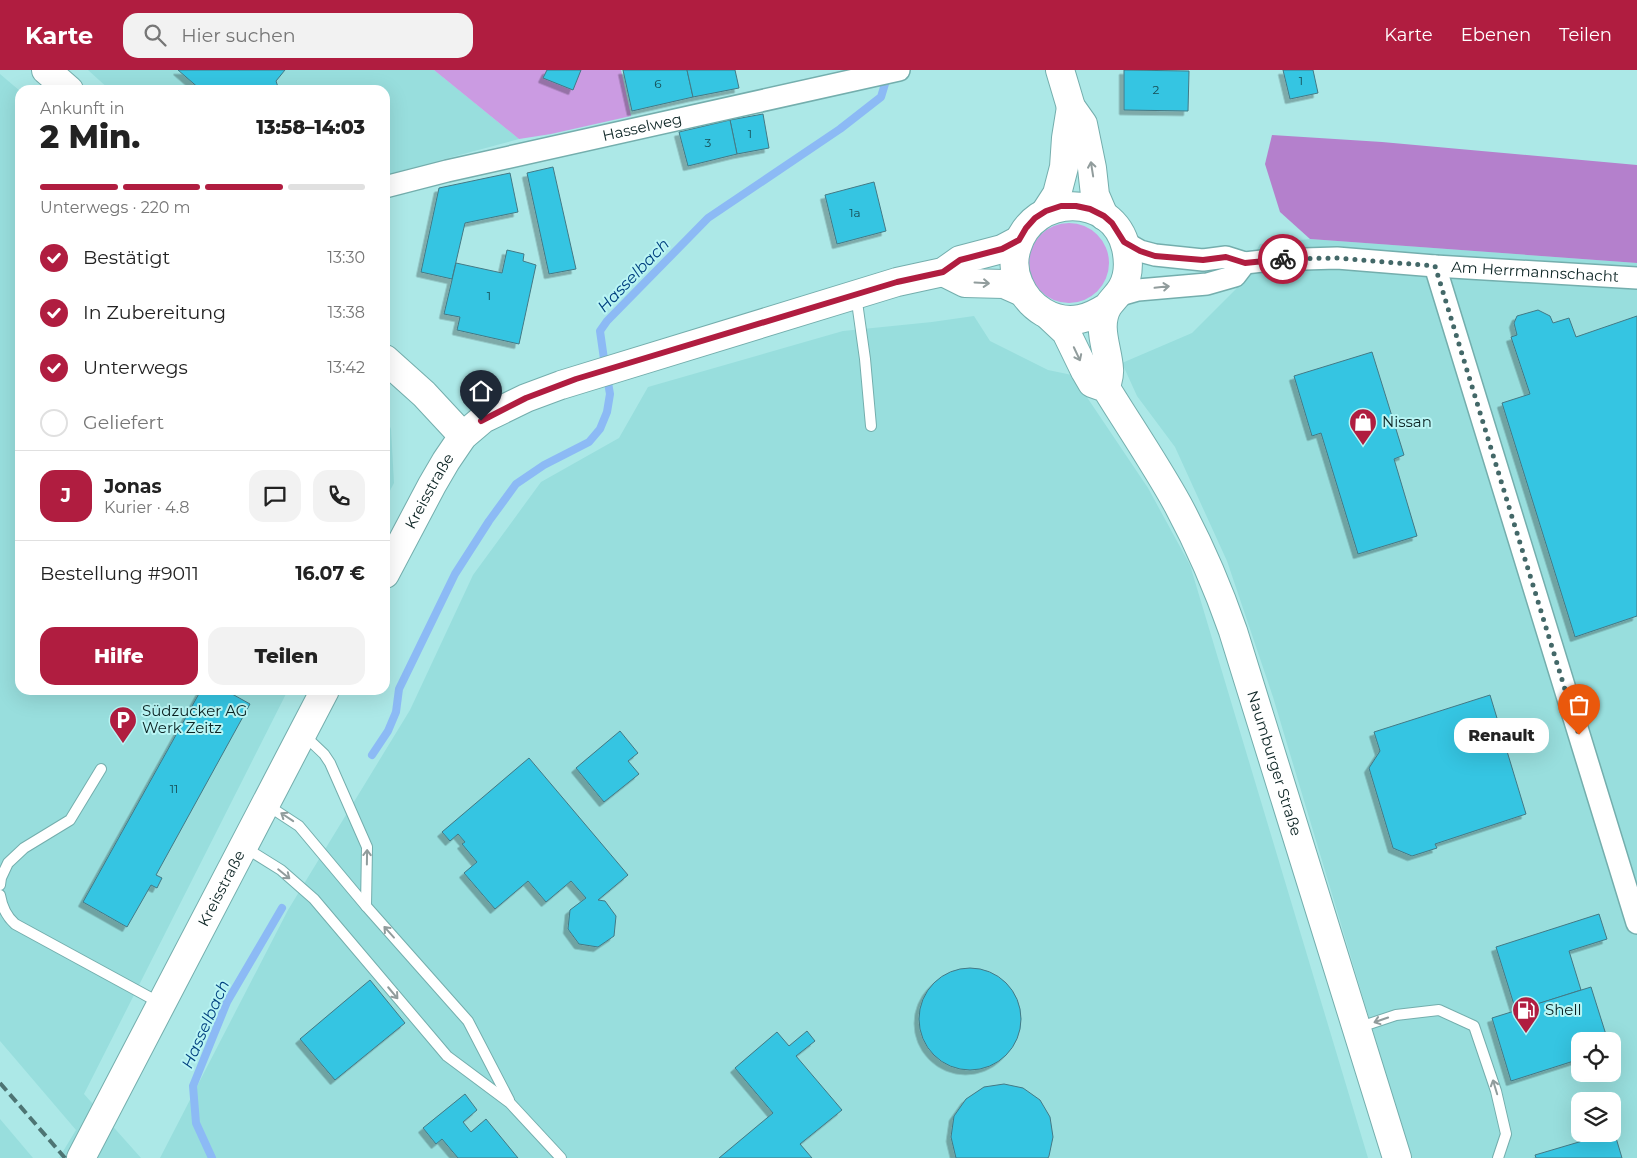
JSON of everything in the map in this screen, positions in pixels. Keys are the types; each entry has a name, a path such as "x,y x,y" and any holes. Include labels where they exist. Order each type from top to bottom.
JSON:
{"main road":[{"path":"46,70 63,85"},
{"path":"1060,70 1071,107 1083,124 1092,168 1095,195 1104,216"},
{"path":"1046,211 1057,194 1064,167 1071,107"},
{"path":"1106,388 1110,371 1102,326 1112,302 1124,284 1128,270 1128,256 1124,242 1112,223 1104,216 1090,209 1076,206 1061,206 1046,211 1035,218 1019,240 1014,266 1022,292 1033,306 1049,316 1064,320 1080,320 1094,315 1112,302"},
{"name":"Kreisstraße","path":"390,565 441,469 464,436 483,419 526,398 592,374 897,282 943,272 960,260 1002,249 1019,240"},
{"path":"943,272 965,283 1004,284 1022,292"},
{"name":"Naumburger Straße","path":"1049,316 1066,332 1084,371 1092,383 1106,388 1192,531 1221,597 1234,631 1397,1158"},
{"path":"390,364 424,394 464,436"},
{"name":"Kreisstraße","path":"81,1158 322,695"}],"street":[{"name":"Hasselweg","path":"390,186 447,171 891,72"},
{"name":"Am Herrmannschacht","path":"1124,242 1140,251 1155,256 1203,260 1226,257 1245,263 1287,259 1337,258 1637,278"},
{"path":"1112,302 1138,290 1207,284 1235,276 1245,263"},
{"name":"Am Herrmannschacht","path":"1435,266 1637,923"}],"lane":[{"path":"856,294 865,359 871,426"},
{"path":"302,733 324,754 330,763 367,847 366,906"},
{"path":"0,885 8,863 24,848 70,820 101,769"},
{"path":"266,804 299,826 366,906 468,1021 510,1103"},
{"path":"243,847 281,870 314,900 447,1056 510,1103 561,1158"},
{"path":"0,895 7,917 15,924 161,1004"},
{"path":"1357,1028 1396,1015 1439,1010 1474,1026 1496,1091 1506,1134 1498,1158"}],"shaded area":[{"path":"88,70 434,70 519,139 390,174 390,85 104,85"},
{"path":"434,70 621,70 631,116 551,134 519,139"},
{"name":"Südzucker AG Werk Zeitz","path":"0,74 15,87 15,695 285,695 84,1094 141,1158 59,1158 76,1130 0,1041"},
{"path":"1272,135 1382,142 1637,165 1637,263 1310,239 1280,212 1265,164"},
{"path":"1069,223 1084,226 1097,235 1106,248 1109,263 1106,278 1097,291 1084,300 1069,303 1054,300 1041,291 1032,278 1029,263 1032,248 1041,235 1054,226"},
{"path":"1310,239 1637,263 1637,1158 1411,1158 1273,697 1227,561 1175,447 1137,396 1122,363 1192,333 1236,289 1260,244"},
{"path":"974,316 990,341 1048,370 1072,375 1148,488 1190,565 1368,1158 160,1158 288,910 410,710 473,575 541,482 619,438 648,387 843,331"},
{"path":"390,427 391,429 394,483 390,491"},
{"path":"0,1119 33,1158 0,1158"}],"building":[{"path":"178,70 285,70 276,81 277,85 195,85"},
{"path":"547,70 581,70 573,90 543,78"},
{"path":"623,70 687,70 693,97 632,111"},
{"path":"687,70 735,70 739,88 693,97"},
{"path":"1124,70 1189,71 1188,111 1124,110"},
{"path":"1283,70 1313,70 1318,93 1290,99"},
{"path":"763,114 769,148 737,154 730,120"},
{"path":"730,120 737,154 688,166 679,132"},
{"path":"553,167 576,269 549,274 527,173"},
{"path":"510,173 518,212 465,223 452,279 421,272 439,188"},
{"path":"874,182 886,231 837,244 825,195"},
{"path":"507,250 524,254 523,261 536,265 519,344 457,330 460,317 444,314 456,263 502,273"},
{"path":"1538,310 1550,316 1553,323 1569,318 1576,337 1637,316 1637,616 1575,637 1502,403 1530,394 1511,337 1517,335 1514,323 1517,316"},
{"name":"Nissan","path":"1372,352 1404,455 1394,459 1417,536 1358,554 1321,433 1312,436 1294,376"},
{"path":"198,695 234,695 250,704 156,875 162,878 157,888 151,885 127,927 83,902"},
{"path":"1490,695 1526,814 1435,844 1437,848 1412,856 1393,848 1369,768 1380,751 1374,732"},
{"path":"620,731 638,753 628,761 639,774 604,802 576,768"},
{"path":"529,758 628,875 598,900 605,901 616,916 614,936 598,947 579,944 568,929 570,910 586,898 571,881 546,902 528,881 495,909 464,873 477,862 462,844 465,842 458,834 450,841 442,832"},
{"path":"1599,914 1607,939 1569,951 1581,990 1516,1011 1496,947"},
{"path":"970,968 989,972 1006,983 1017,1000 1021,1019 1017,1038 1006,1055 989,1066 970,1070 951,1066 934,1055 923,1038 919,1019 923,1000 934,983 951,972"},
{"path":"370,980 405,1023 335,1080 300,1039"},
{"path":"1591,987 1605,1032 1571,1032 1571,1062 1511,1081 1492,1018"},
{"path":"807,1031 815,1041 796,1056 842,1110 800,1144 812,1158 719,1158 773,1113 735,1068 777,1032 789,1046"},
{"path":"1004,1084 1023,1088 1040,1100 1050,1117 1053,1137 1048,1158 956,1158 951,1137 954,1116 966,1099 984,1087"},
{"path":"465,1094 477,1110 463,1122 471,1132 486,1119 518,1158 458,1158 442,1139 436,1144 423,1128"},
{"path":"1579,1142 1617,1142 1622,1158 1536,1158 1535,1155"}],"waterway":[{"name":"Hasselbach","path":"605,366 600,331 607,321 708,218 840,129 881,97 888,74"},
{"name":"Hasselbach","path":"372,755 388,731 396,712 399,689 455,574 489,521 516,484 544,465 589,442 600,429 607,412 610,394 607,377"},
{"name":"Hasselbach","path":"212,1158 196,1123 193,1086 227,1002 282,908"}],"railway":[{"path":"0,1083 65,1158"}],"way so far":[{"path":"1283,259 1337,258 1435,266 1579,735"}],"place":[{"name":"Nissan","path":"1363,446"},
{"name":"Renault","path":"1579,735"},
{"name":"Südzucker AG Werk Zeitz","path":"123,744"},
{"name":"Shell","path":"1526,1034"}],"route":[{"path":"481,421 526,398 592,374 897,282 943,272 960,260 1002,249 1019,240 1035,218 1046,211 1061,206 1076,206 1090,209 1104,216 1119,232 1124,242 1140,251 1155,256 1203,260 1226,257 1245,263 1283,259"}]}
